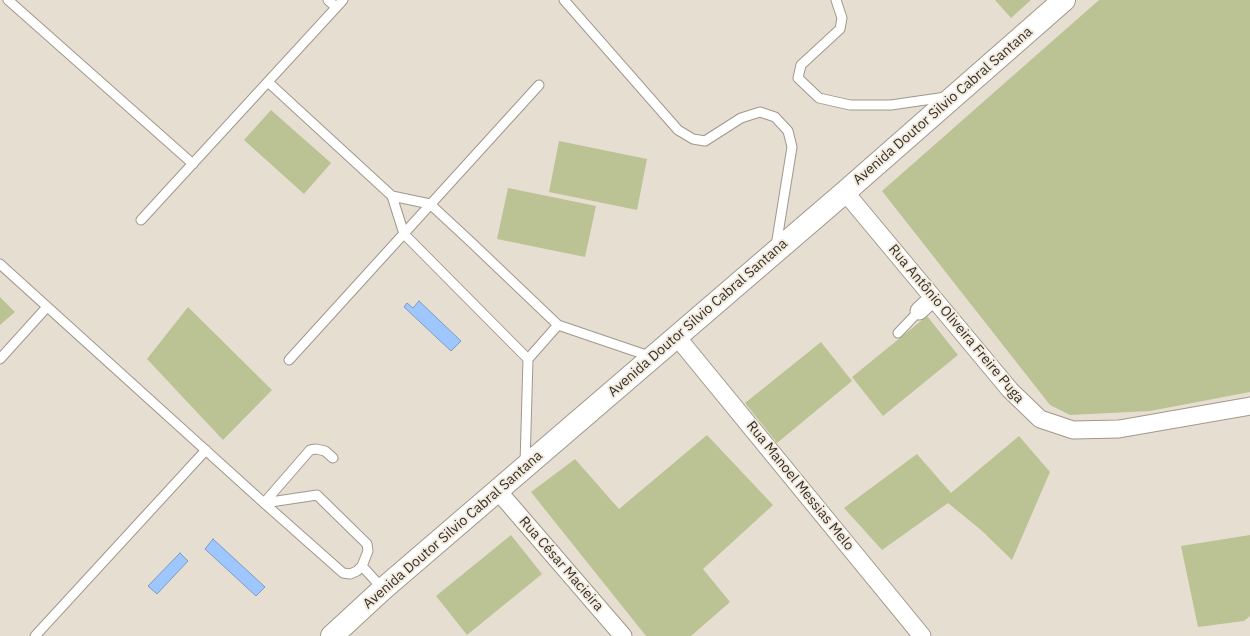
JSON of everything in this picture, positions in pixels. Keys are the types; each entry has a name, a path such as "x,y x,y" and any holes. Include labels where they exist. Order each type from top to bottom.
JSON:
{"street":[{"name":"Avenida Doutor Silvio Cabral Santana","path":"332,636 383,589 498,492 652,357 845,192 1064,0"},
{"name":"Rua Antônio Oliveira Freire Puga","path":"845,192 1010,390 1040,419 1073,430 1119,429 1250,406"},
{"path":"919,312 933,298"},
{"name":"Rua Manoel Messias Melo","path":"677,337 918,634"},
{"name":"Rua César Macieira","path":"498,492 623,636"}],"lane":[{"path":"8,0 193,164"},
{"path":"328,0 336,7"},
{"path":"141,220 343,0"},
{"path":"564,0 678,130 693,139 705,142 741,118 760,112 775,117 788,131 792,147 775,252"},
{"path":"836,0 842,18 840,28 800,65 798,78 819,98 850,105 890,105 954,96"},
{"path":"268,82 392,196 404,234 528,359"},
{"path":"289,360 539,85"},
{"path":"392,196 430,204 558,325 652,357"},
{"path":"0,264 264,503 343,573 350,574 357,571 362,566 368,551 367,544 317,495 264,503"},
{"path":"0,359 47,307"},
{"path":"898,333 919,312"},
{"path":"525,467 528,359 558,325"},
{"path":"264,503 310,450 316,449 325,451 333,458"},
{"path":"34,636 206,450"},
{"path":"362,566 383,589"}],"green space":[{"path":"995,0 1031,0 1011,18"},
{"path":"1099,0 1250,0 1250,392 1150,411 1070,415 1050,405 882,191"},
{"path":"271,110 331,163 304,194 244,140"},
{"path":"559,141 647,159 637,210 549,192"},
{"path":"508,188 596,206 585,257 497,239"},
{"path":"0,297 15,312 0,325"},
{"path":"188,307 272,390 223,440 147,359"},
{"path":"927,316 958,355 883,416 852,377"},
{"path":"821,342 852,381 777,443 745,403"},
{"path":"707,435 773,505 703,569 730,602 691,636 646,636 531,492 575,459 619,509"},
{"path":"1019,436 1050,472 1012,560 981,530 948,503 882,550 844,508 917,454 951,493"},
{"path":"511,535 542,574 467,635 436,596"},
{"path":"1250,535 1250,616 1244,621 1198,627 1181,546"}],"water":[{"path":"419,301 461,341 451,351 404,307 407,303 413,308"},
{"path":"213,539 265,587 256,596 205,549"},
{"path":"180,553 188,561 157,594 148,586"}]}
